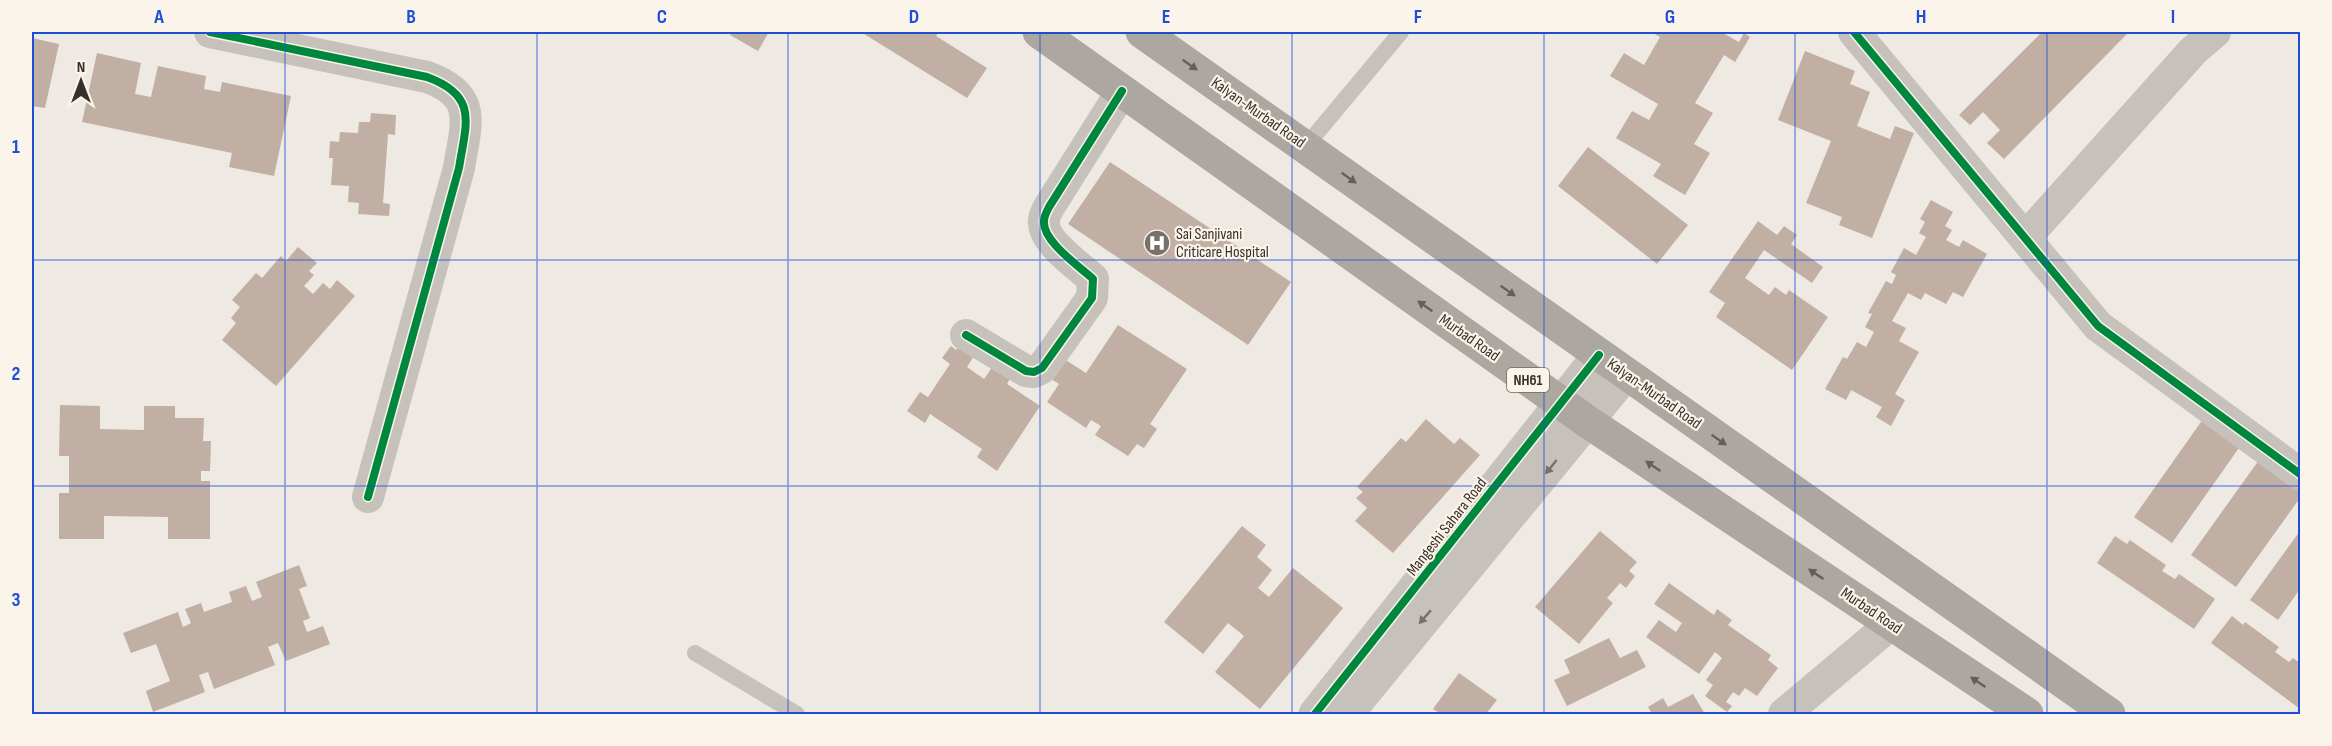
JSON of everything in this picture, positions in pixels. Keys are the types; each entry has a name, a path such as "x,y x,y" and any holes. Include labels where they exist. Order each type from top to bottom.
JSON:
{"highway":[{"name":"Murbad Road","path":"1039,32 1588,422 2027,714"},
{"name":"Kalyan-Murbad Road","path":"1142,32 2109,714"}],"street":[{"path":"210,32 427,77 446,84 459,99 468,115 459,168 368,497"},
{"path":"1854,32 2098,326 2301,474"},
{"path":"2025,238 2193,51 2215,32"},
{"path":"966,335 1026,371 1034,372 1042,368 1092,298 1093,279 1058,249 1047,235 1043,222 1049,207 1122,91"},
{"name":"Mangeshi Sahara Road","path":"1315,714 1599,355"},
{"path":"1347,714 1411,633 1626,374"},
{"path":"1784,714 1891,624"}],"lane":[{"path":"1305,147 1401,32"},
{"path":"694,653 797,714"}],"building":[{"path":"733,32 769,32 758,51 730,35"},
{"path":"861,32 939,32 936,36 987,68 967,98"},
{"path":"1651,32 1721,32 1739,42 1744,33 1750,37 1735,62 1724,55 1695,103 1713,113 1694,144 1710,153 1685,195 1653,176 1661,164 1616,138 1632,111 1649,120 1658,104 1610,76 1624,53 1644,65 1660,37"},
{"path":"2042,32 2129,32 2004,159 1987,143 2000,130 1983,112 1970,125 1959,115"},
{"path":"32,38 59,44 45,108 32,106"},
{"path":"1805,51 1855,71 1850,84 1870,92 1857,126 1890,139 1895,126 1914,133 1872,238 1839,225 1842,217 1806,203 1831,141 1778,120"},
{"path":"97,53 141,63 135,94 151,97 158,66 206,76 204,89 220,92 222,82 291,96 274,176 229,167 232,153 82,122"},
{"path":"371,113 396,115 395,135 388,134 383,203 390,204 389,216 358,214 359,203 348,202 349,186 331,185 333,158 329,158 330,141 339,142 340,132 358,133 359,122 370,122"},
{"path":"1588,147 1688,225 1657,264 1558,186"},
{"path":"1110,162 1291,282 1248,345 1068,224"},
{"path":"1931,200 1953,212 1945,226 1952,230 1946,240 1959,247 1963,240 1987,254 1963,297 1953,292 1946,304 1925,293 1921,300 1908,293 1892,321 1906,328 1899,341 1919,352 1895,394 1905,400 1891,426 1876,417 1882,407 1851,390 1846,400 1825,389 1843,357 1847,359 1857,342 1866,347 1874,332 1865,327 1872,314 1868,313 1886,281 1892,284 1896,275 1891,272 1904,248 1916,255 1926,237 1919,233 1925,222 1920,219"},
{"path":"1758,221 1777,235 1784,226 1797,235 1791,244 1823,267 1812,283 1764,250 1745,278 1769,295 1775,287 1786,295 1789,290 1828,317 1792,370 1716,317 1725,303 1709,292"},
{"path":"298,247 317,263 309,271 314,275 304,286 313,294 323,283 330,289 337,280 355,296 276,386 222,340 236,323 231,318 240,307 232,300 256,273 262,278 281,256 286,261"},
{"path":"1118,325 1187,369 1150,424 1157,429 1144,448 1137,444 1128,456 1095,435 1101,426 1091,420 1086,428 1047,402 1059,384 1051,379 1064,359 1086,373"},
{"path":"962,341 977,351 967,367 984,379 995,363 1012,375 1007,384 1040,406 997,471 977,457 982,449 930,414 925,423 907,411 920,392 928,397 950,364 942,358 951,346 956,350"},
{"path":"60,405 100,406 100,429 144,430 144,406 175,406 175,418 204,418 203,441 211,441 210,471 201,471 201,481 210,481 210,539 168,539 168,517 104,516 104,539 59,539 59,493 69,493 69,456 59,456"},
{"path":"1426,419 1454,444 1460,438 1480,455 1393,553 1355,521 1367,508 1356,498 1363,492 1357,487 1401,438 1406,442"},
{"path":"2203,419 2241,445 2172,543 2134,517"},
{"path":"2259,460 2300,489 2300,498 2236,587 2191,555"},
{"path":"1242,526 1266,545 1257,557 1272,570 1258,588 1269,597 1293,568 1343,608 1260,709 1215,672 1244,636 1228,623 1203,654 1164,622"},
{"path":"1600,531 1637,562 1629,571 1635,576 1626,588 1620,583 1607,598 1613,603 1579,644 1535,607"},
{"path":"2300,531 2300,589 2278,620 2250,600"},
{"path":"2115,536 2127,544 2130,540 2166,565 2162,571 2175,579 2179,574 2215,599 2194,629 2097,563"},
{"path":"299,565 307,586 299,589 310,618 303,621 307,632 323,626 330,644 286,661 278,643 268,647 275,665 214,689 208,672 199,675 205,692 153,712 146,691 170,681 156,644 131,653 123,633 178,612 183,627 191,623 185,609 201,603 204,612 232,602 229,592 246,586 252,601 262,597 256,582"},
{"path":"1669,583 1714,615 1717,609 1732,620 1728,625 1771,655 1768,660 1778,668 1757,696 1745,688 1739,696 1733,692 1726,702 1732,706 1727,712 1705,696 1713,685 1706,680 1722,658 1715,652 1699,674 1646,637 1659,620 1676,632 1682,623 1654,604"},
{"path":"2232,616 2243,625 2245,622 2279,647 2275,652 2289,662 2293,658 2300,663 2300,709 2211,643"},
{"path":"1609,638 1620,658 1637,650 1646,667 1567,706 1554,680 1570,673 1564,660"},
{"path":"1459,673 1497,700 1486,714 1441,714 1433,709"},
{"path":"1693,694 1705,714 1652,714 1648,707 1663,698 1668,707"}],"cycle path":[{"path":"210,32 427,77 444,85 462,102 466,124 459,168 368,497"},
{"path":"1854,32 2098,326 2300,474"},
{"path":"966,335 1026,371 1034,372 1042,368 1092,298 1093,279 1055,245 1045,229 1044,219 1049,207 1122,91"},
{"path":"1315,714 1599,355"}],"place":[{"name":"Sai Sanjivani Criticare Hospital","path":"1157,243"}]}
